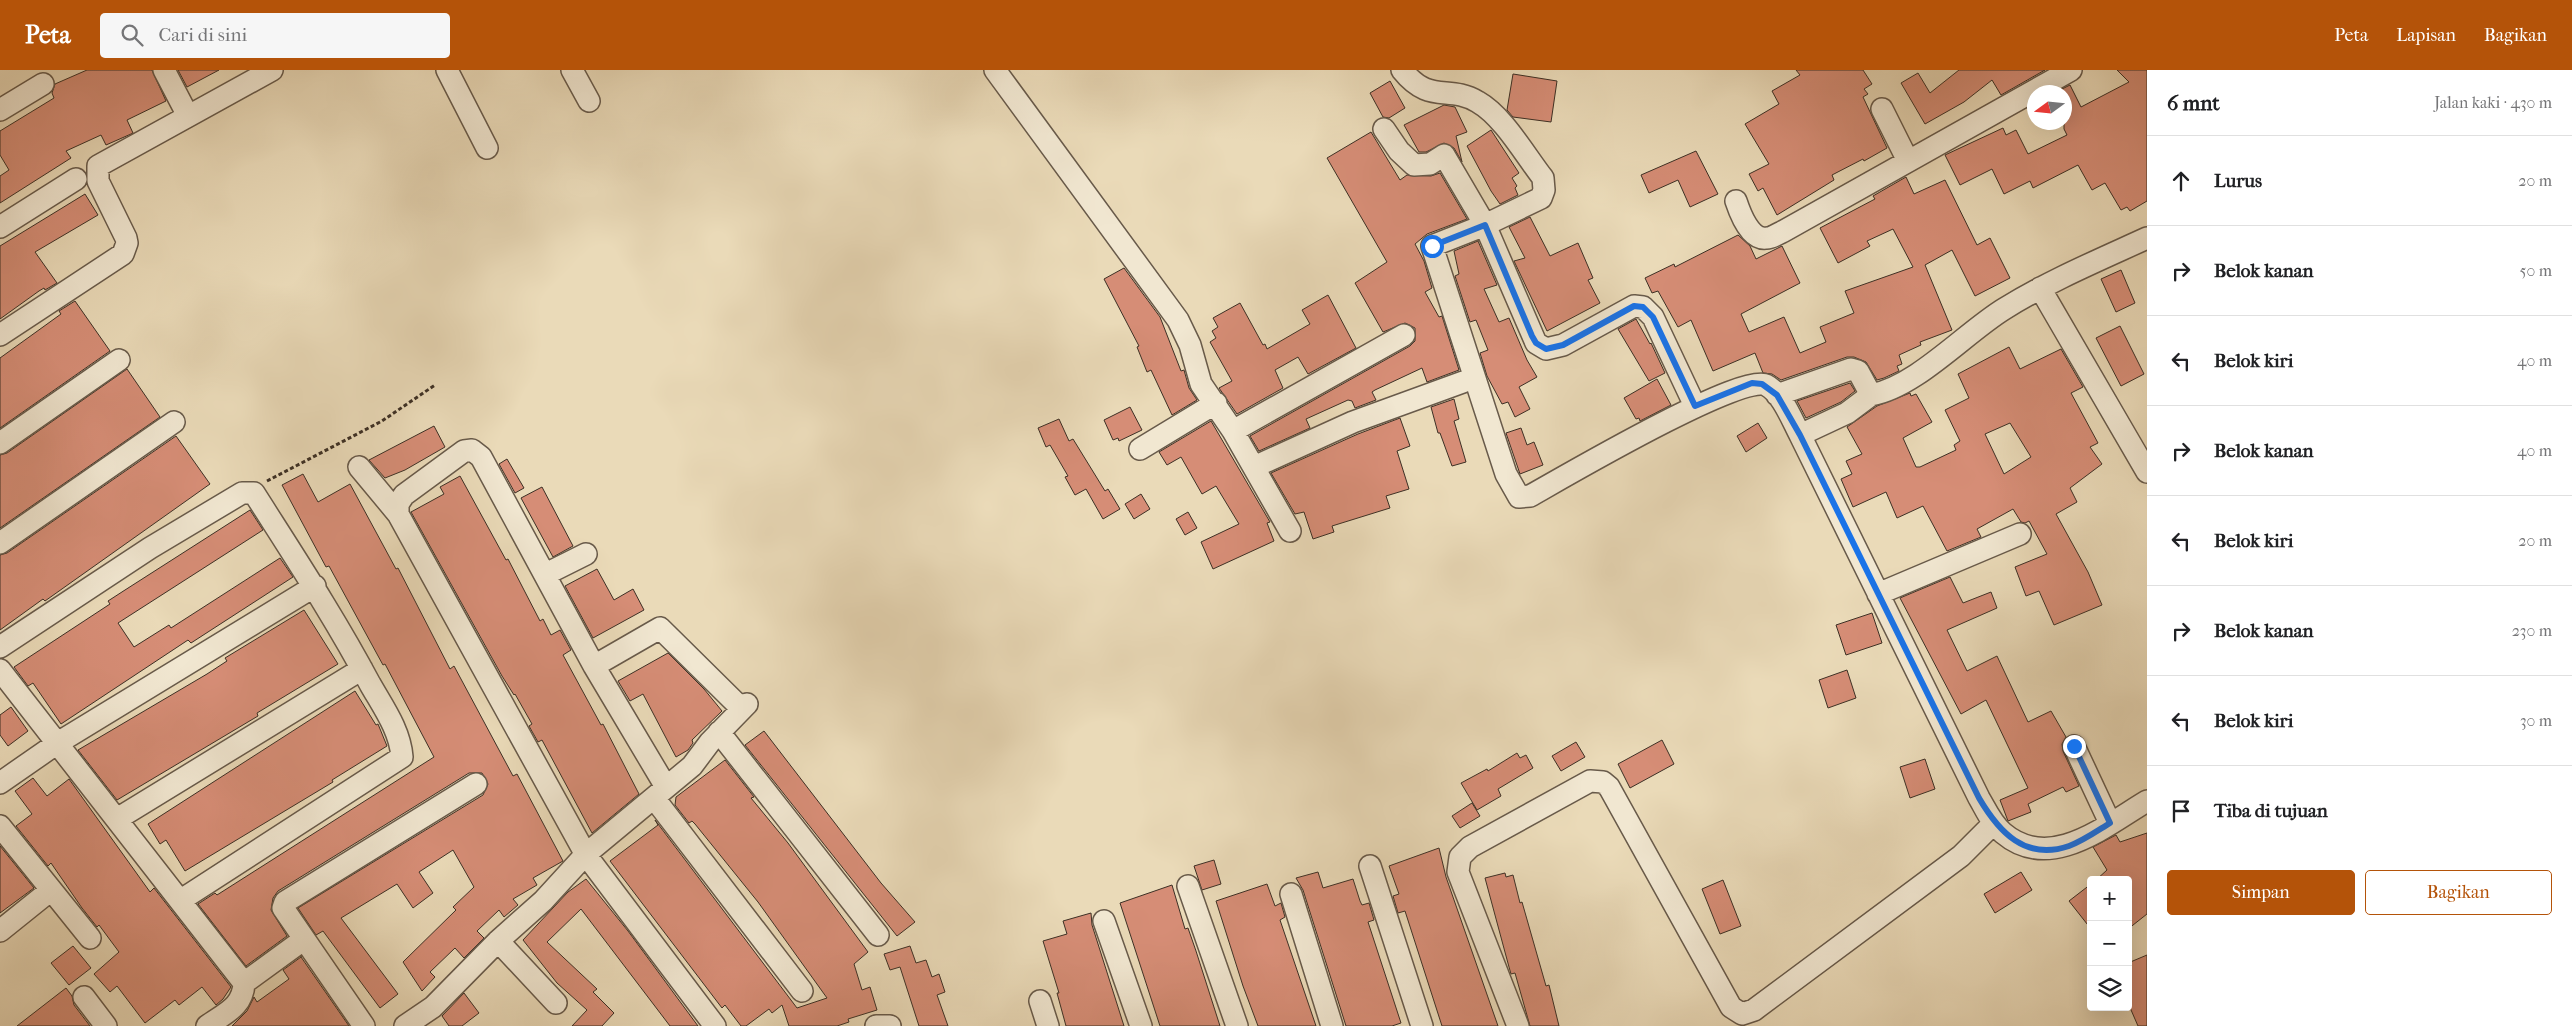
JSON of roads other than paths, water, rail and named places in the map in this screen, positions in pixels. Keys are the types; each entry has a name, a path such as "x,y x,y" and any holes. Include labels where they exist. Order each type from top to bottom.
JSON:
{"street":[{"path":"164,70 188,116"},
{"path":"0,335 123,254 127,243 126,238 98,181 98,166 272,70"},
{"path":"447,70 487,148"},
{"path":"572,70 589,101"},
{"path":"995,70 1178,320 1190,345 1201,384 1216,403 1233,431 1290,531"},
{"path":"1402,70 1412,82 1426,91 1469,97 1479,102 1496,116 1543,178 1544,190 1541,198 1485,225 1432,246 1506,474 1519,497 1530,496 1695,406 1752,383 1766,385 1777,395 1800,435 1979,798 1994,824 2015,841 2041,849 2070,846 2147,801"},
{"path":"1736,201 1752,230 1758,237 1766,239 1782,232 2071,70"},
{"path":"0,110 43,84"},
{"path":"1882,109 1908,161"},
{"path":"1384,129 1399,151 1414,165 1430,164 1444,154 1485,225 1536,343 1546,349 1563,345 1634,306 1643,307 1653,317 1695,406"},
{"path":"0,227 76,179"},
{"path":"1800,435 1847,413 1871,395 1882,393 1916,374 1984,322 2040,288 2147,238"},
{"path":"2040,288 2147,472"},
{"path":"1233,431 1404,335"},
{"path":"0,443 119,360"},
{"path":"1777,395 1851,369 1858,371 1871,395"},
{"path":"1254,467 1352,422 1463,382"},
{"path":"1140,449 1216,403"},
{"path":"0,543 174,422"},
{"path":"398,514 398,504 404,495 464,451 478,445 481,457 546,574 660,792 802,991"},
{"path":"359,467 398,514 586,854 715,1026"},
{"path":"0,647 150,548 242,493 254,493 315,586 362,669 400,740 402,757 181,900"},
{"path":"1878,594 2020,534"},
{"path":"546,574 586,554"},
{"path":"0,783 56,744 315,586"},
{"path":"405,1026 433,1007 498,941 543,901 586,854 692,766 719,732 745,706 660,628 594,666"},
{"path":"117,819 362,669"},
{"path":"0,670 244,983 244,995 238,1004 207,1026"},
{"path":"719,732 878,935"},
{"path":"2074,746 2110,823"},
{"path":"1518,1026 1458,872 1460,857 1470,847 1590,781 1603,782 1609,787 1731,1007 1742,1014 1754,1010 1953,861 1994,824"},
{"path":"364,1026 283,908 286,902 476,784"},
{"path":"0,826 90,938"},
{"path":"1370,866 1422,1026"},
{"path":"1188,886 1237,1026"},
{"path":"0,931 51,890"},
{"path":"1291,894 1332,1026"},
{"path":"1104,921 1141,1026"},
{"path":"244,983 304,940"},
{"path":"498,941 556,1003"},
{"path":"84,997 106,1026"},
{"path":"1040,1001 1048,1026"},
{"path":"876,1026 890,1026"}]}
